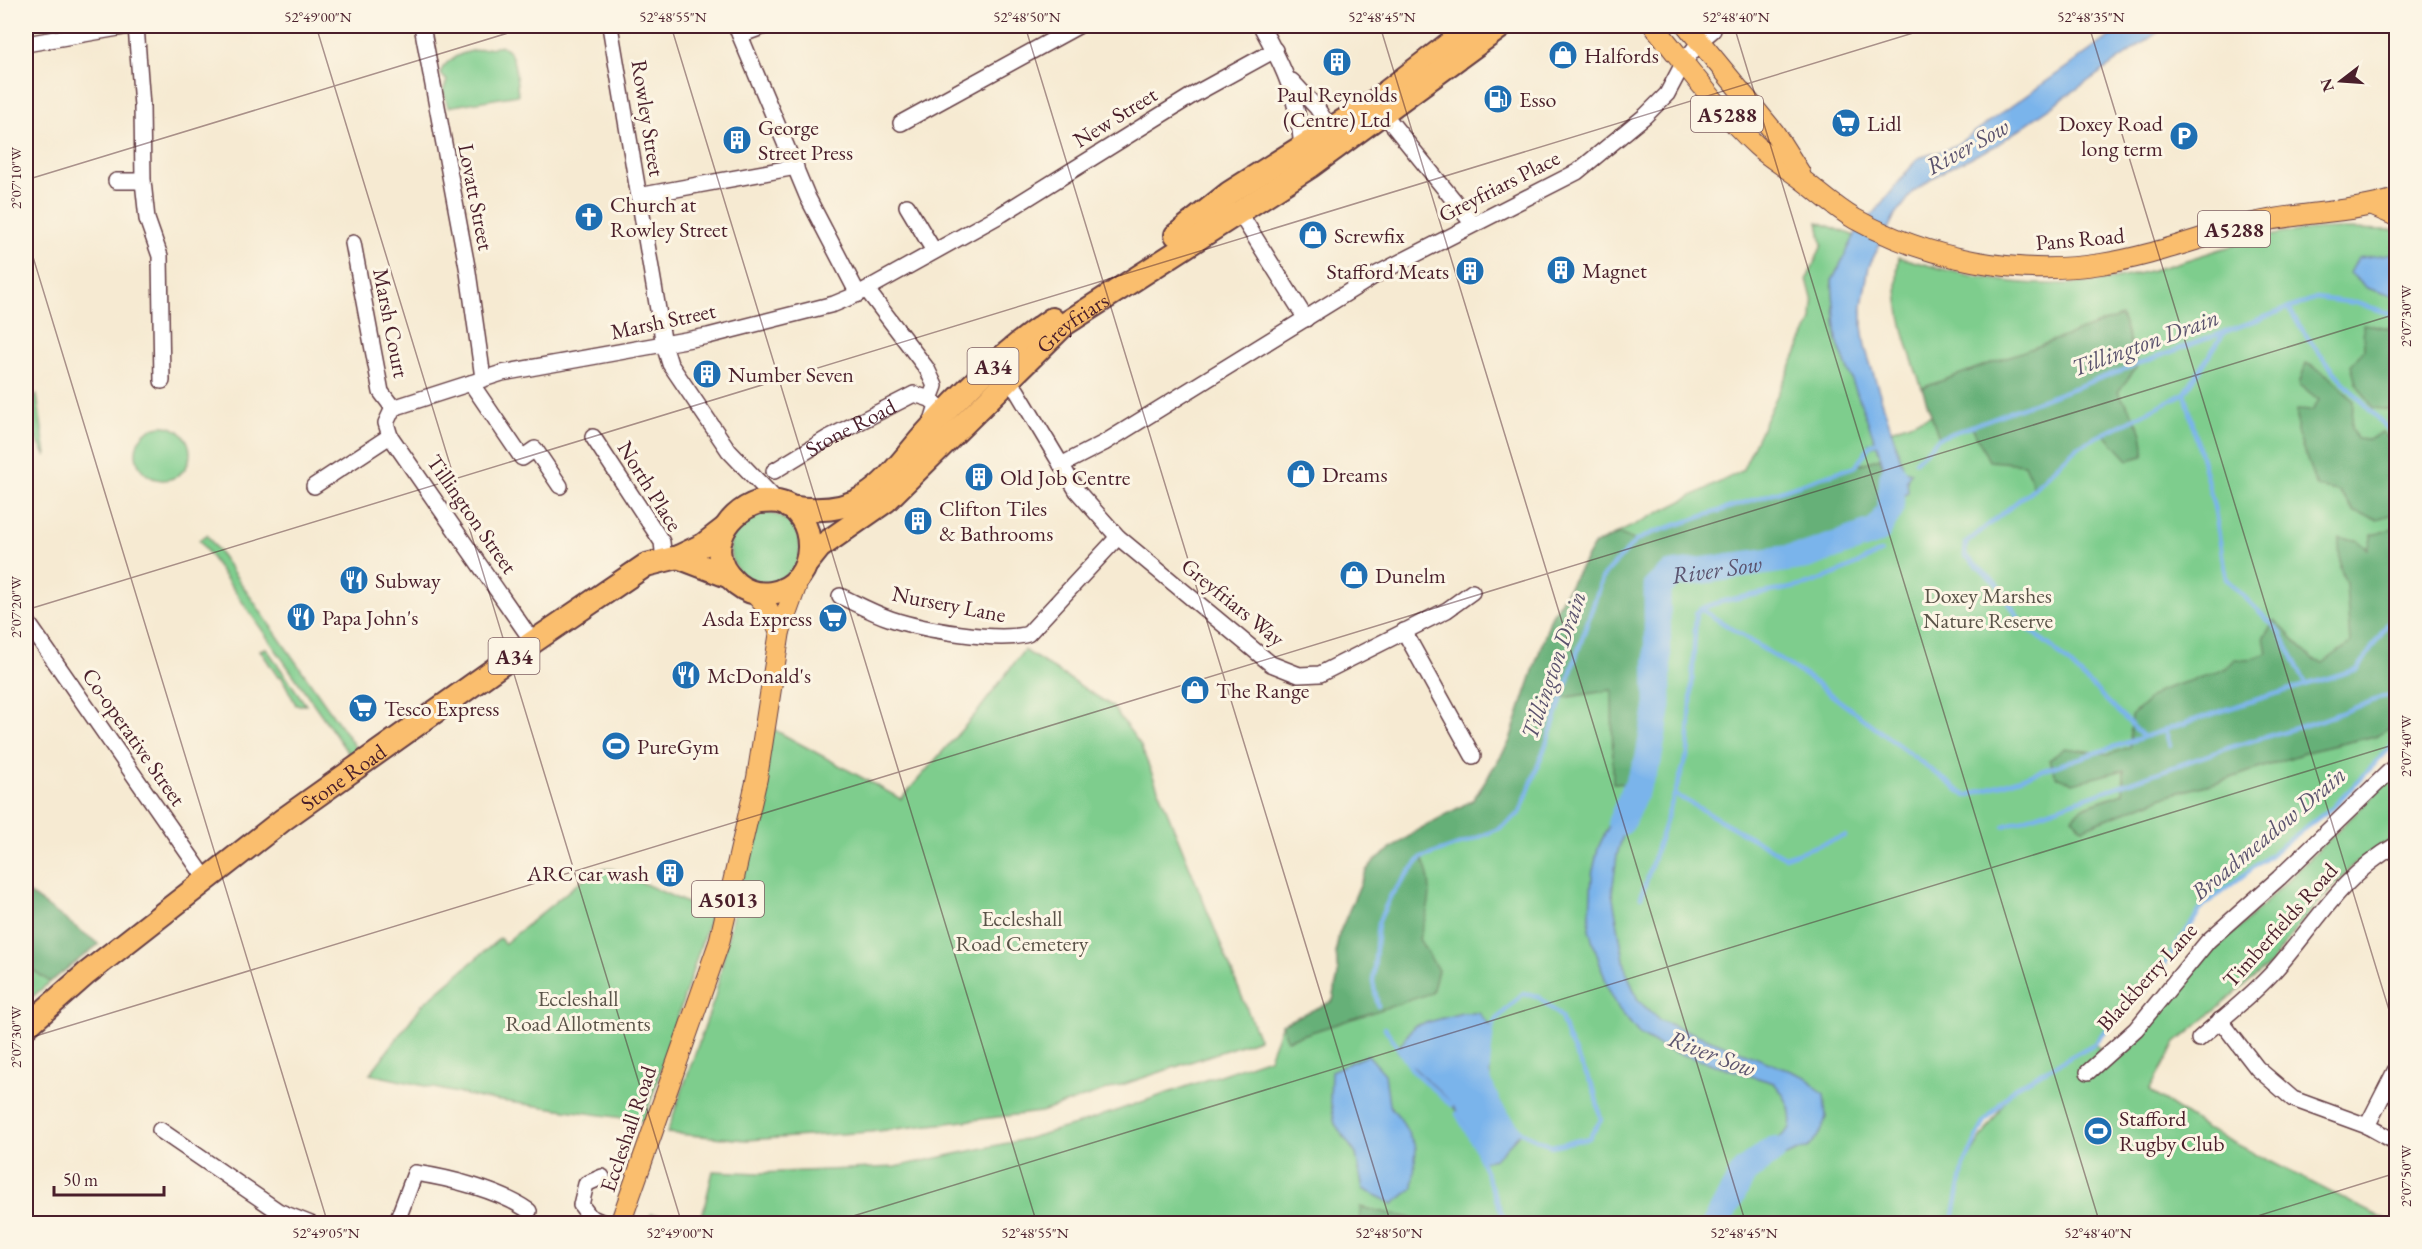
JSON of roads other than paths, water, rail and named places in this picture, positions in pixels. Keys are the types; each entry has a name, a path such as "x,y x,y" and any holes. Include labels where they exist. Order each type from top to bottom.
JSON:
{"highway":[{"name":"A34","path":"1335,137 1472,26"},
{"name":"A34","path":"1295,150 1335,137 1384,114 1502,26"},
{"name":"Greyfriars","path":"803,572 820,547 886,501 1005,380 1065,324 1239,212 1335,137"},
{"name":"Greyfriars","path":"784,504 811,510 841,507 863,498 880,486 929,430 991,367 1044,324 1188,227 1229,193 1295,150"},
{"path":"929,430 992,380 1005,380"},
{"name":"A34","path":"725,528 731,518 745,507 759,502 784,504"},
{"path":"784,504 804,526 809,541 803,572"},
{"path":"725,528 721,552 730,577"},
{"name":"Stone Road","path":"26,1027 86,975 284,819 533,642 646,565 703,545 725,528"},
{"path":"671,558 730,577 754,593"},
{"name":"A34","path":"754,593 776,592 803,572"}],"main road":[{"name":"Pans Road","path":"1654,26 1758,146 1834,205 1856,219 1897,238 1928,250 1974,262 2033,268 2098,265 2151,255 2253,223 2373,207 2397,200"},
{"name":"Pans Road","path":"1687,26 1707,35 1807,182"},
{"name":"Pans Road","path":"2373,207 2397,216"},
{"name":"Eccleshall Road","path":"620,1224 719,943 757,778 780,631 803,572"},
{"path":"754,593 766,606 780,631"}],"street":[{"path":"26,44 112,27 130,26"},
{"path":"136,26 142,106 143,181 147,219 160,256 162,381"},
{"name":"Lovatt Street","path":"422,26 461,241 477,381"},
{"name":"Rowley Street","path":"610,26 664,345 670,364 729,451 784,504"},
{"path":"765,26 738,30 808,198 863,292 927,369 935,386 930,399 938,405 929,430"},
{"path":"901,123 1078,26"},
{"path":"1261,26 1290,79 1299,118 1295,150"},
{"name":"Greyfriars Place","path":"1061,465 1104,443 1379,273 1577,172 1645,116 1666,94 1684,62 1707,35"},
{"name":"New Street","path":"980,225 1193,95 1275,50"},
{"path":"1290,79 1317,108 1335,137"},
{"path":"1384,114 1473,224"},
{"path":"638,196 796,167"},
{"path":"116,181 143,181"},
{"path":"907,206 934,251"},
{"path":"1239,212 1306,320"},
{"name":"Marsh Street","path":"393,408 477,381 664,345 834,304 863,292 980,225"},
{"name":"Marsh Court","path":"353,243 381,392 393,408"},
{"path":"1005,380 1017,391 1061,465"},
{"path":"477,381 522,458 535,449 560,486"},
{"name":"Stone Road","path":"774,471 828,438 914,394 930,399"},
{"path":"314,486 390,436 386,423 393,408"},
{"name":"Tillington Street","path":"390,436 533,642"},
{"name":"North Place","path":"593,437 671,558"},
{"name":"Greyfriars Way","path":"1061,465 1077,491 1118,537 1271,664 1299,675 1312,676 1331,669 1447,610 1472,592"},
{"name":"Nursery Lane","path":"840,596 891,620 1013,639 1028,634 1118,537"},
{"name":"Co-operative Street","path":"26,620 206,879"},
{"path":"1404,631 1473,756"},
{"name":"Blackberry Lane","path":"2088,1072 2147,1017 2187,963 2208,941 2279,878 2397,765"},
{"name":"Timberfields Road","path":"2199,1039 2246,1000 2274,971 2326,903 2352,876 2397,845"},
{"path":"2220,1020 2257,1068 2293,1099 2367,1126 2397,1142"},
{"path":"2367,1126 2397,1069"},
{"path":"160,1130 275,1217 311,1224"},
{"path":"396,1224 415,1173 452,1180 517,1202 529,1211"},
{"path":"602,1177 585,1184 581,1205 590,1217 606,1224"}],"water":[{"path":"2125,26 2167,26 1995,146 1947,169 1914,191 1894,217 1869,266 1862,305 1865,347 1904,470 1911,472 1907,479 1908,492 1890,510 1881,491 1885,472 1877,445 1871,446 1869,443 1875,441 1837,341 1832,281 1857,231 1853,227 1872,216 1918,158 1951,148"},
{"path":"2396,253 2396,297 2367,288 2350,273 2358,258"},
{"path":"1637,788 1617,855 1612,893 1626,971 1638,1000 1659,1020 1806,1077 1824,1095 1826,1117 1821,1132 1809,1147 1744,1172 1790,1128 1788,1104 1782,1093 1774,1083 1667,1050 1639,1034 1619,1009 1608,988 1589,930 1592,875 1598,848 1611,821"},
{"path":"1462,1013 1479,1013 1492,1028 1489,1061 1492,1084 1501,1105 1521,1132 1495,1159 1482,1162 1453,1107 1397,1050 1414,1026"},
{"path":"1368,1055 1385,1074 1389,1105 1400,1118 1416,1148 1413,1188 1393,1204 1363,1189 1356,1154 1335,1124 1330,1099 1331,1071"}],"waterway":[{"name":"Tillington Drain","path":"1916,461 1939,438 2316,298 2356,303 2396,315"},
{"path":"2289,308 2324,360 2396,437"},
{"path":"2225,331 2185,393 2215,511 2226,579 2280,632 2306,684"},
{"path":"2144,737 2053,648 2022,624 1999,586 1965,555 1966,543 2034,488 2077,447 2185,393"},
{"name":"Tillington Drain","path":"1378,1006 1373,982 1378,923 1391,895 1421,858 1500,828 1520,813 1551,731 1603,576 1636,541 1652,533 1856,466 1871,444 1875,443"},
{"name":"River Sow","path":"1621,822 1648,761 1658,705 1657,587 1671,575 1805,556 1877,531 1890,510 1893,475"},
{"path":"1641,897 1688,753 1696,613 1716,603 1731,599 1808,584 1836,574 1881,552"},
{"path":"1701,609 1809,678 1966,796 2252,701 2358,669 2396,611"},
{"path":"2004,826 2228,748 2322,720 2396,692"},
{"path":"2165,729 2170,746"},
{"name":"Broadmeadow Drain","path":"1952,1224 1964,1165 1985,1121 2014,1088 2094,1044 2152,983 2203,906 2334,806 2396,742"},
{"path":"1676,795 1785,857 1845,836"},
{"path":"1522,994 1538,996 1561,1017 1568,1039 1594,1089 1601,1120 1589,1138 1551,1146 1521,1132 1498,1102 1487,1074 1492,1028 1495,1021 1522,994"},
{"name":"Tillington Drain","path":"1385,1028 1413,1071 1451,1105"},
{"name":"Tillington Drain","path":"1457,1114 1475,1146 1506,1224"},
{"name":"River Sow","path":"1716,1224 1744,1172 1773,1150"}],"place":[{"name":"Halfords","path":"1563,55"},
{"name":"Paul Reynolds (Centre) Ltd","path":"1337,62"},
{"name":"Esso","path":"1498,99"},
{"name":"Lidl","path":"1846,123"},
{"name":"Doxey Road long term","path":"2184,136"},
{"name":"George Street Press","path":"737,140"},
{"name":"Church at Rowley Street","path":"589,217"},
{"name":"Screwfix","path":"1313,235"},
{"name":"Magnet","path":"1561,270"},
{"name":"Stafford Meats","path":"1470,271"},
{"name":"Number Seven","path":"707,374"},
{"name":"Dreams","path":"1301,474"},
{"name":"Old Job Centre","path":"979,477"},
{"name":"Clifton Tiles & Bathrooms","path":"918,521"},
{"name":"Dunelm","path":"1354,575"},
{"name":"Subway","path":"354,580"},
{"name":"Papa John's","path":"301,617"},
{"name":"Asda Express","path":"833,618"},
{"name":"McDonald's","path":"686,675"},
{"name":"The Range","path":"1195,690"},
{"name":"Tesco Express","path":"363,708"},
{"name":"PureGym","path":"616,746"},
{"name":"ARC car wash","path":"670,873"},
{"name":"Stafford Rugby Club","path":"2098,1131"}],"park label":[{"name":"Doxey Marshes Nature Reserve","path":"1988,608"},
{"name":"Eccleshall Road Cemetery","path":"1022,930"},
{"name":"Eccleshall Road Allotments","path":"578,1010"}]}
